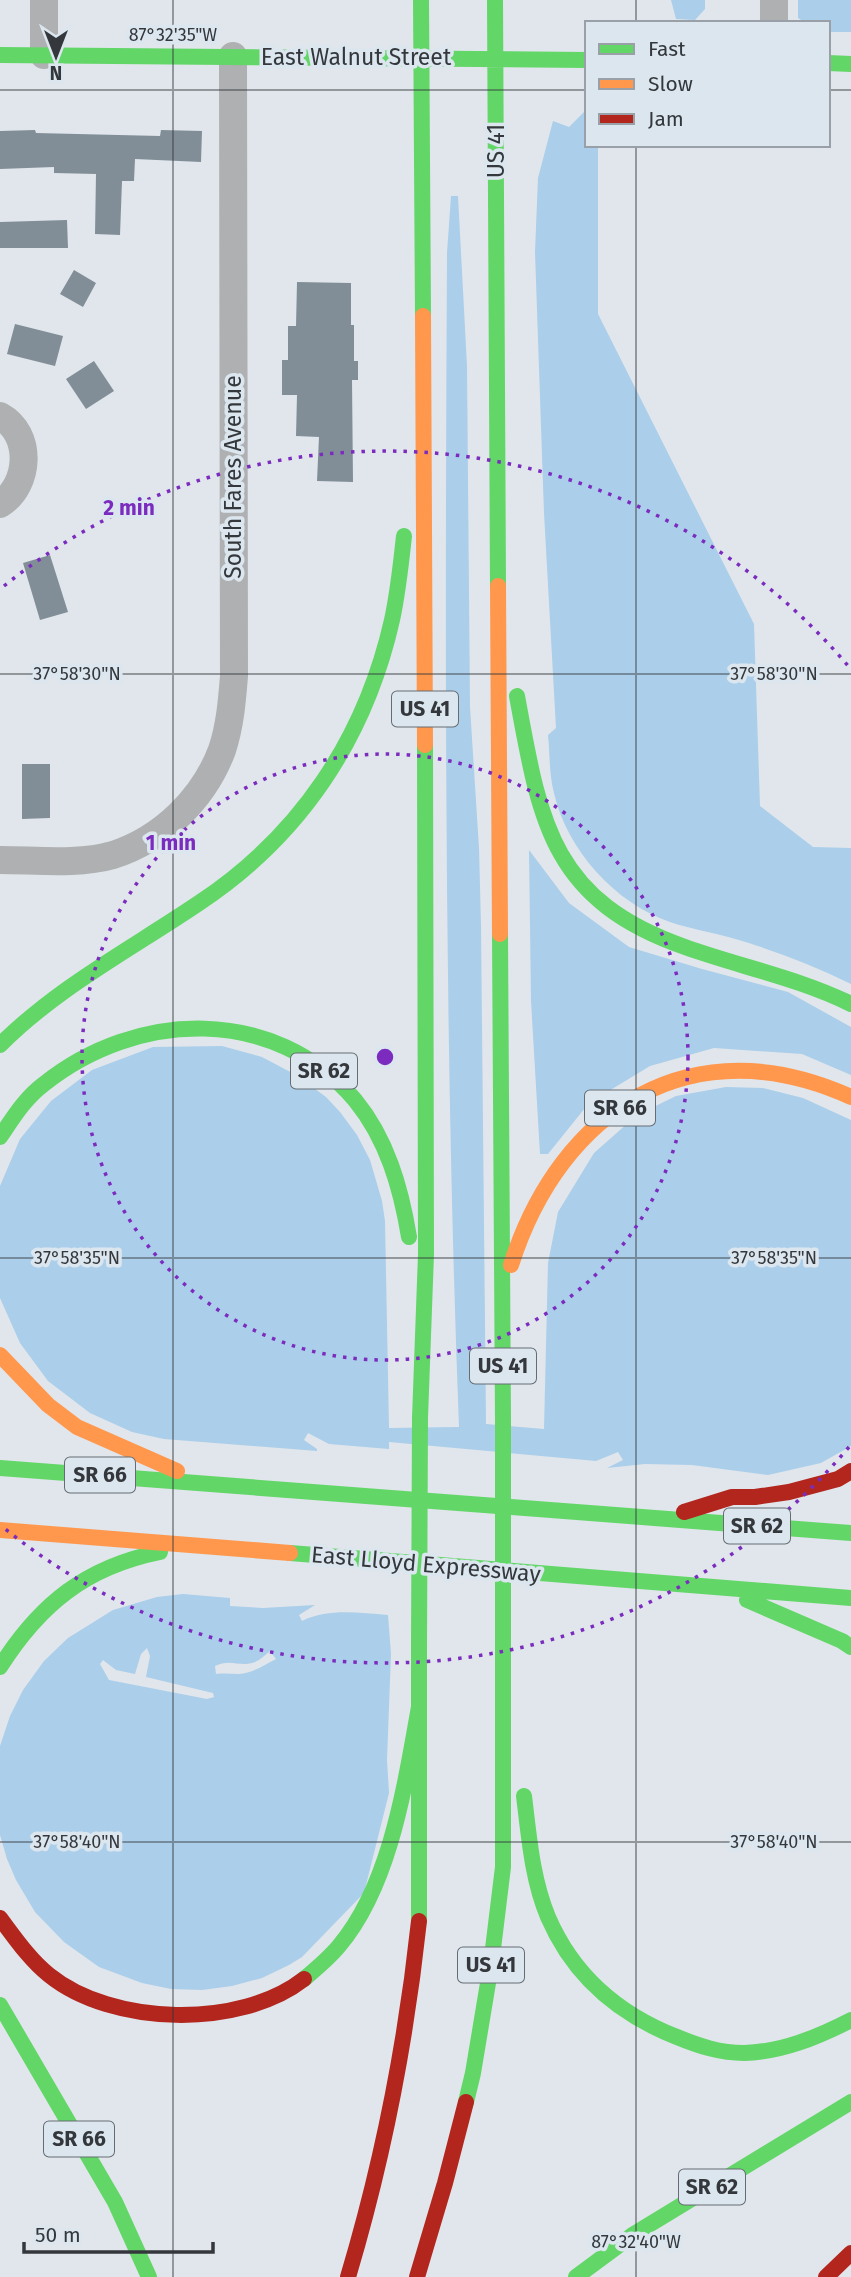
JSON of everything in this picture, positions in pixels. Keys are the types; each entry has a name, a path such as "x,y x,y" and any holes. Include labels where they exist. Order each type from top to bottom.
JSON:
{"main road":[{"name":"US 41","path":"348,2277 367,2214 393,2101 411,1992 420,1910 420,1418 426,1254 421,0"},
{"name":"US 41","path":"417,2277 445,2183 473,2073 491,1965 503,1867 495,0"},
{"name":"East Walnut Street","path":"0,55 585,60"},
{"path":"830,63 851,64"},
{"path":"0,1045 58,994 222,888 251,864 280,837 316,793 351,734 376,676 390,629 407,508 422,297"},
{"path":"498,562 528,761 541,813 562,860 592,898 631,926 683,946 822,989 851,1004"},
{"name":"SR 62","path":"0,1137 20,1107 43,1084 68,1065 91,1051 144,1032 188,1027 231,1029 274,1043 325,1072 340,1085 372,1125 387,1151 400,1190 421,1323 420,1418"},
{"name":"SR 66","path":"502,1312 511,1262 539,1195 583,1138 615,1112 646,1093 679,1078 717,1071 758,1071 802,1078 851,1097"},
{"name":"SR 62","path":"0,1355 48,1405 77,1427 201,1482 851,1533"},
{"name":"SR 66","path":"0,1468 201,1482"},
{"path":"662,1519 732,1497 789,1492 838,1479 851,1471"},
{"name":"East Lloyd Expressway","path":"0,1530 851,1598"},
{"path":"0,1667 26,1630 50,1603 79,1582 113,1564 148,1553 205,1546"},
{"path":"719,1588 851,1647"},
{"path":"503,1644 520,1751"},
{"path":"0,1918 55,1980 96,2001 144,2012 182,2016 225,2012 269,2000 307,1978 341,1944 366,1903 388,1855 404,1795 419,1707"},
{"path":"522,1778 530,1847 547,1915 566,1952 594,1988 617,2007 653,2029 727,2052 765,2050 804,2041 851,2020"},
{"name":"SR 66","path":"0,2005 115,2202 149,2277"},
{"name":"SR 62","path":"576,2277 635,2234 851,2102"},
{"path":"826,2277 851,2253"}],"street":[{"path":"44,0 44,55"},
{"path":"774,0 774,21"},
{"name":"South Fares Avenue","path":"0,860 93,858 121,851 157,834 175,820 195,796 211,775 222,750 232,703 234,676 233,56"},
{"path":"0,416 8,420 16,430 24,457 18,486 11,496 0,504"}],"shaded area":[{"path":"671,0 705,0 705,9 695,20 676,19"},
{"path":"798,0 851,0 851,32 830,32 830,21 803,21 798,18"},
{"path":"585,112 585,147 598,147 598,314 754,624 760,806 813,847 851,848 851,984 778,953 670,922 630,902 596,872 570,835 560,814 551,779 548,735 556,728 544,513 535,252 538,178 553,121 569,127"},
{"path":"451,196 458,196 467,366 470,707 481,926 486,1424 544,1429 548,1263 558,1212 594,1153 637,1115 676,1096 726,1087 763,1088 803,1098 851,1120 851,1446 821,1463 768,1475 692,1465 645,1464 607,1468 623,1460 618,1452 596,1461 389,1442 389,1449 329,1444 308,1433 304,1440 317,1451 164,1439 132,1432 90,1413 48,1381 20,1343 0,1298 0,1186 20,1139 51,1101 92,1070 153,1047 222,1046 262,1057 296,1075 326,1097 357,1135 370,1160 385,1221 389,1428 459,1427 447,840 447,253"},
{"path":"529,850 569,903 629,947 788,992 851,1027 851,1075 802,1054 714,1048 650,1066 589,1103 548,1154 540,1154 531,1001"},
{"path":"183,1594 230,1598 230,1606 263,1608 315,1605 299,1615 302,1621 333,1613 388,1615 391,1654 387,1760 389,1793 364,1893 302,1957 262,1978 232,1986 202,1990 171,1989 142,1983 99,1967 64,1942 35,1912 16,1880 0,1835 0,1746 10,1716 23,1690 44,1661 68,1638 113,1610 157,1597","holes":["147,1648 150,1656 146,1677 213,1693 214,1697 207,1699 109,1680 100,1664 103,1660 116,1670 135,1674 141,1654","270,1651 276,1659 254,1670 239,1674 216,1674 215,1666 226,1663 250,1664"]}],"building":[{"path":"35,130 36,133 160,136 161,130 202,131 201,162 135,159 134,181 122,181 120,235 95,234 96,174 54,173 54,167 0,169 0,131"},
{"path":"67,220 68,248 0,248 0,222"},
{"path":"74,270 96,283 83,307 60,294"},
{"path":"297,282 351,283 354,361 358,361 358,380 352,380 353,482 317,481 319,437 296,436 297,395 282,395 282,360 288,360 288,326 296,326"},
{"path":"15,324 63,336 55,366 7,354"},
{"path":"94,361 114,391 86,409 66,379"},
{"path":"50,555 68,612 40,620 23,563"},
{"path":"22,764 50,764 50,818 22,819"}],"traffic: fast":[{"path":"421,0 423,316"},
{"path":"495,0 498,586"},
{"path":"0,55 585,60"},
{"path":"830,63 851,64"},
{"path":"0,1045 22,1024 71,987 199,903 235,876 268,847 297,815 346,744 365,705 392,620 404,536"},
{"path":"517,696 534,782 545,818 559,851 579,880 605,906 640,928 685,947 790,980 851,1004"},
{"path":"420,1418 426,1254 425,745"},
{"path":"500,934 503,1421"},
{"path":"0,1137 25,1102 44,1084 81,1060 120,1042 162,1031 204,1029 246,1034 285,1047 322,1069 355,1100 376,1131 391,1165 402,1200 409,1237"},
{"path":"419,1644 420,1418"},
{"path":"503,1421 503,1644"},
{"path":"0,1468 851,1533"},
{"path":"0,1667 31,1625 67,1592 109,1567 160,1552"},
{"path":"290,1553 851,1598"},
{"path":"747,1600 851,1647"},
{"path":"419,1644 419,1921"},
{"path":"466,2102 491,1965 503,1867 503,1644"},
{"path":"304,1979 339,1946 357,1921 371,1893 393,1832 419,1707"},
{"path":"524,1796 535,1873 543,1903 558,1938 584,1974 635,2017 693,2043 735,2053 786,2047 851,2020"},
{"path":"0,2005 115,2202 149,2277"},
{"path":"576,2277 634,2234 851,2102"}],"traffic: slow":[{"path":"423,316 425,745"},
{"path":"498,586 500,934"},
{"path":"511,1265 533,1210 563,1162 599,1124 640,1095 687,1077 738,1071 793,1077 851,1097"},
{"path":"0,1355 48,1405 77,1427 177,1471"},
{"path":"0,1530 290,1553"}],"traffic: jam":[{"path":"684,1512 732,1497 789,1492 838,1479 851,1471"},
{"path":"0,1918 29,1956 49,1975 75,1992 106,2004 140,2012 176,2015 212,2013 246,2007 277,1995 304,1979"},
{"path":"348,2277 392,2100 419,1921"},
{"path":"417,2277 466,2102"},
{"path":"826,2277 851,2253"}]}
